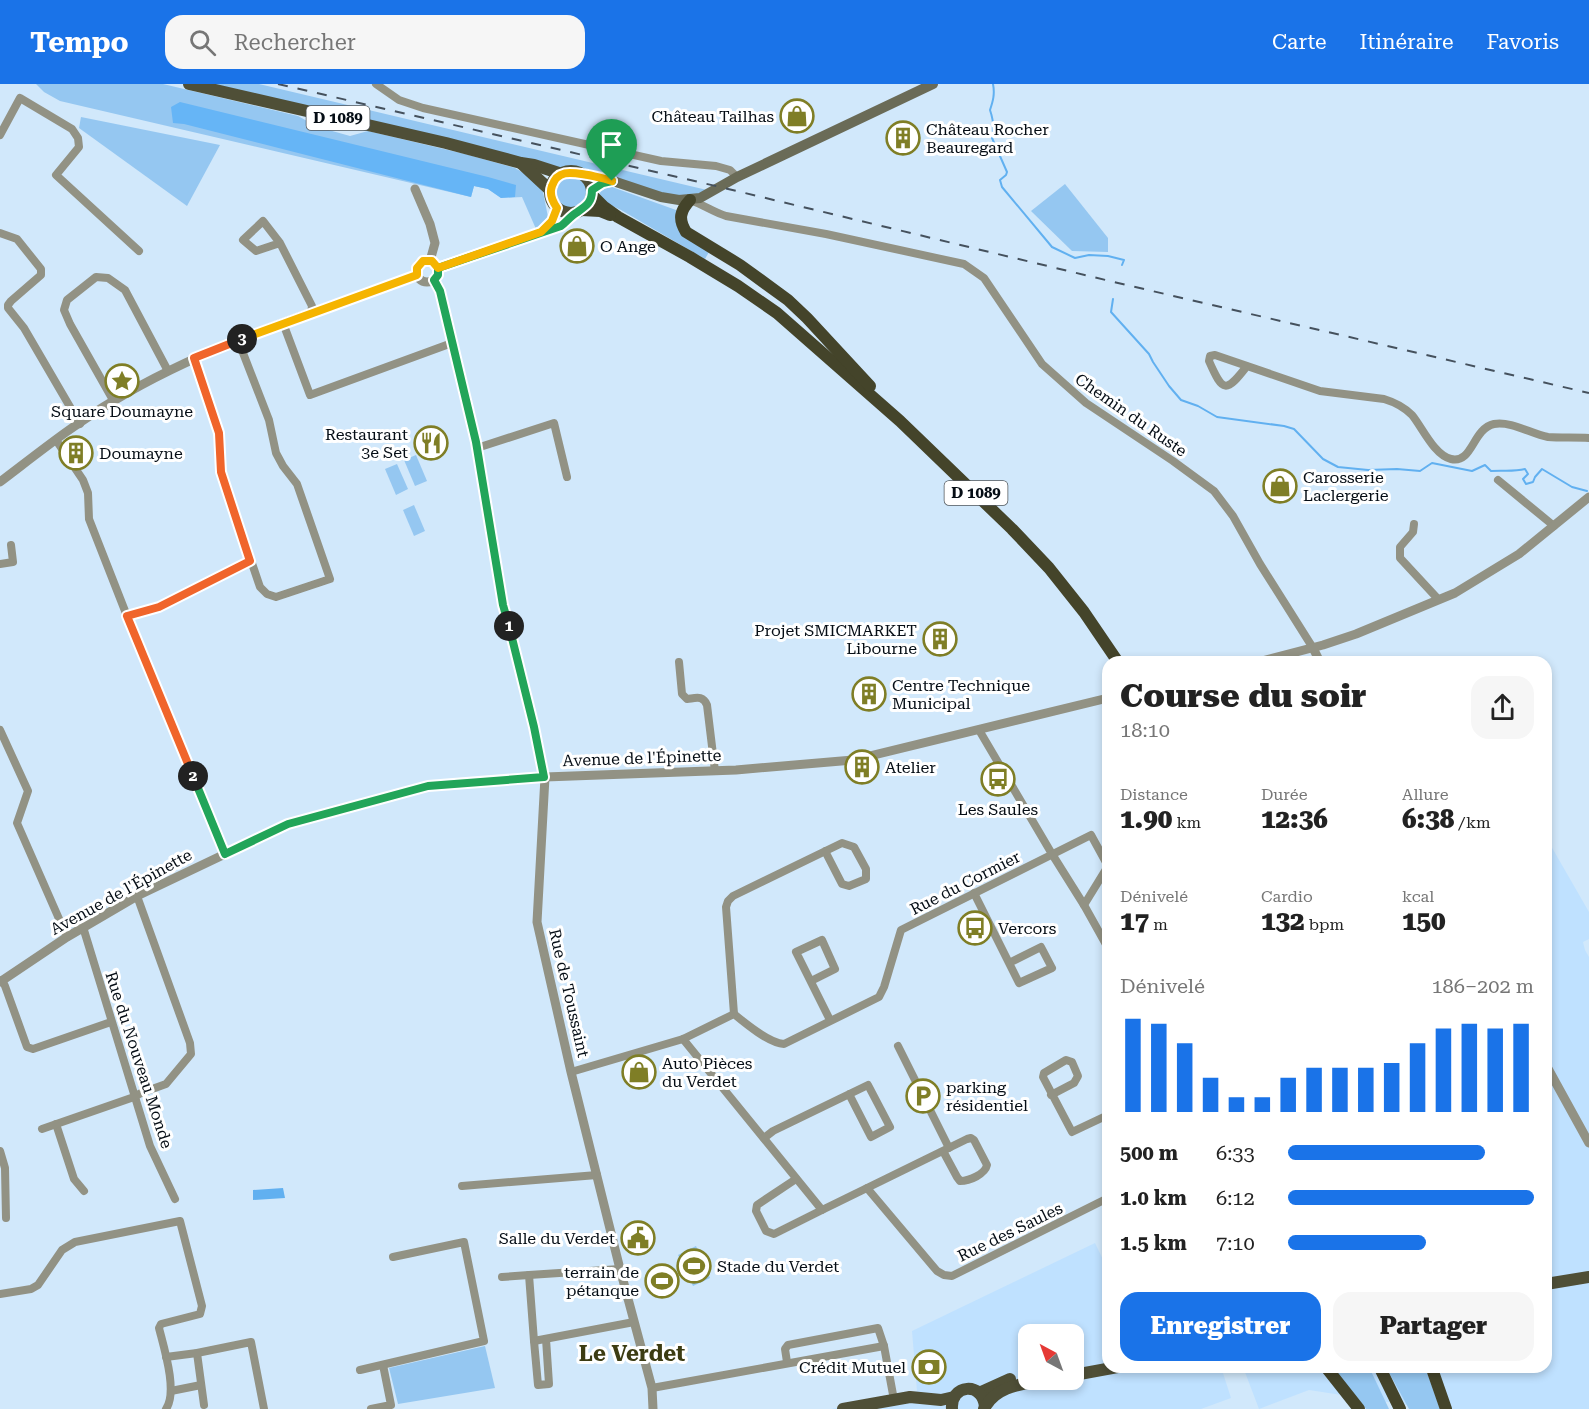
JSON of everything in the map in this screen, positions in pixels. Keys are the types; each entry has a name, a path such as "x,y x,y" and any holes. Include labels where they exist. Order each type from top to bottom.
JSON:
{"highway":[{"name":"D 1089","path":"592,193 604,207 618,217 700,263 777,313 900,420 1012,529 1048,568 1084,612 1114,656"},
{"name":"D 1089","path":"690,200 682,211 681,224 686,232 740,265 788,300 861,375 900,420"},
{"name":"D 1089","path":"579,211 600,211 618,217"},
{"path":"1331,1373 1359,1409"},
{"path":"1382,1373 1400,1409"},
{"path":"1433,1373 1446,1409"}],"main road":[{"name":"D 1089","path":"189,84 446,143 562,174"},
{"path":"581,174 590,184 592,193 590,201 579,211 563,212 557,208 551,196 552,183 562,174 575,172 604,178 662,197 690,200 700,198 737,177 933,84"},
{"name":"D 1089","path":"521,163 550,190"},
{"path":"592,193 603,183 612,181"},
{"path":"1552,1283 1589,1277"},
{"path":"1552,1291 1589,1285"},
{"path":"1084,1366 1102,1363"},
{"path":"1084,1373 1102,1370"},
{"path":"979,1393 1018,1378"},
{"path":"984,1408 992,1397 1018,1384"},
{"path":"891,1404 910,1397 953,1403 957,1393 965,1389 979,1393 982,1396 984,1408"},
{"path":"843,1409 891,1404 930,1404 944,1409"}],"street":[{"path":"376,84 399,100 423,108 661,161 716,166 730,170 737,177"},
{"path":"0,135 20,98 72,129 78,138 79,147 56,175 139,251"},
{"path":"415,189 430,224 435,243 430,261"},
{"name":"Chemin du Ruste","path":"690,200 702,204 712,212 726,216 826,234 964,264 984,278 1042,364 1086,403 1214,491 1233,516 1313,648"},
{"path":"541,232 552,221 557,208"},
{"path":"438,268 561,226 579,211"},
{"path":"279,243 256,251 243,240 263,221 279,243 312,306 311,313"},
{"path":"0,233 17,238 41,269 41,275 11,301 8,308 24,328 80,423"},
{"path":"430,261 438,268 438,275 434,280 424,282 417,275 420,263 430,261"},
{"path":"0,482 113,400 194,358 417,275"},
{"path":"113,400 64,310 68,300 96,277 108,278 125,290 168,371"},
{"name":"Rue de Toussaint","path":"434,280 440,291 477,448 503,605 534,727 544,777 537,922 571,1072 652,1388 652,1409"},
{"path":"283,323 310,395 452,343"},
{"path":"194,358 219,433 221,472 260,587 267,594 276,597 330,579 297,484 276,453 269,420 238,340"},
{"path":"1248,366 1234,382 1226,386 1218,381 1209,361 1210,356 1215,355 1248,366 1320,391 1394,402 1411,414 1437,449 1451,459 1463,457 1469,452 1483,430 1494,424 1550,437 1589,438"},
{"path":"477,448 554,423 567,477"},
{"path":"56,440 83,480 88,493 89,519 225,854"},
{"path":"1498,480 1554,526"},
{"path":"1282,656 1356,634 1455,593 1520,554 1589,497"},
{"path":"1414,524 1413,531 1400,547 1400,558 1438,600"},
{"path":"0,564 13,562 11,545"},
{"path":"127,616 159,607 250,561"},
{"path":"1313,648 1317,656"},
{"path":"679,662 682,694 687,699 700,697 707,705 715,771"},
{"name":"Avenue de l'Épinette","path":"1,981 67,936 137,896 288,824 428,786 544,777 715,771 853,760 1102,699"},
{"path":"0,730 28,791 17,823 67,936"},
{"path":"979,730 1102,937"},
{"path":"1052,854 1091,835 1102,855"},
{"path":"571,1072 683,1040 734,1014 726,907 728,901 733,896 825,851 842,843 854,847 866,869 866,879 849,886 842,884 825,851"},
{"name":"Rue du Cormier","path":"734,1014 744,1023 777,1043 784,1044 879,996 884,987 901,930 1052,854"},
{"path":"1084,905 1102,876"},
{"path":"974,893 1009,963 1019,983 1052,968 1041,947 1009,963"},
{"path":"42,1129 166,1084 191,1054 190,1043 137,896"},
{"name":"Rue du Nouveau Monde","path":"83,927 150,1146 175,1199"},
{"path":"811,981 835,969 822,940 796,952 830,1020"},
{"path":"1,981 5,986 27,1047 33,1048 111,1022"},
{"path":"683,1040 822,1210"},
{"path":"796,1179 757,1205 756,1211 766,1231 774,1234 946,1150 967,1139 972,1138 987,1165 985,1171 966,1181 960,1181 957,1177 946,1150 898,1046"},
{"path":"1051,1095 1074,1083 1078,1076 1072,1062 1066,1060 1044,1072 1042,1077 1051,1095 1072,1132 1102,1118"},
{"path":"1552,1076 1589,1143"},
{"path":"764,1138 773,1131 849,1094 868,1085 890,1127 872,1137 849,1094"},
{"path":"56,1124 74,1179 84,1191"},
{"path":"0,1151 5,1168 6,1218"},
{"path":"462,1186 597,1175"},
{"name":"Rue des Saules","path":"867,1188 937,1271 952,1276 1102,1201"},
{"path":"0,1294 31,1289 38,1285 62,1250 75,1242 180,1221 202,1306 200,1314 161,1324 159,1328 171,1391 169,1405 166,1409"},
{"path":"360,1370 484,1341 464,1242 393,1257"},
{"path":"502,1277 620,1269"},
{"path":"529,1275 538,1385 549,1384 546,1339"},
{"path":"534,1341 634,1322"},
{"path":"787,1362 785,1349 788,1345 878,1328 884,1346 891,1404"},
{"path":"166,1357 251,1342 264,1409"},
{"path":"652,1388 884,1346"},
{"path":"197,1353 204,1405"},
{"path":"371,1409 391,1405 383,1365"},
{"path":"171,1391 201,1385"}],"shaded area":[{"path":"36,84 163,84 298,116 318,127 350,136 368,131 465,154 515,168 534,179 543,192 548,217 536,229 522,197 501,198 488,189 474,186 471,197 60,101 44,92"},
{"path":"204,84 259,84 707,190 685,197 661,195 575,168 562,169"},
{"path":"180,102 488,177 516,185 515,197 501,198 488,189 474,186 471,197 173,123 171,107"},
{"path":"81,117 220,145 187,206 79,128"},
{"path":"571,176 583,181 588,193 583,205 571,210 559,205 554,193 559,181"},
{"path":"1065,184 1108,238 1108,252 1072,251 1031,211"},
{"path":"612,187 676,210 709,252 705,259 600,200 599,194 602,190"},
{"path":"416,455 427,481 415,486 404,460"},
{"path":"397,464 408,489 396,495 385,469"},
{"path":"414,505 425,531 414,536 403,510"},
{"path":"1552,848 1589,912 1589,939 1583,942 1589,957 1589,1409 1410,1409 1407,1405 1309,1390 1259,1409 1245,1373 1552,1373"},
{"path":"283,1188 285,1198 253,1200 253,1190"},
{"path":"1095,1243 1102,1258 1102,1373 1223,1373 1231,1398 1201,1409 831,1409 917,1391 912,1331"},
{"name":"Stade du Verdet","path":"696,1246 710,1278 693,1286 678,1255"},
{"path":"485,1346 495,1388 398,1404 389,1368"},
{"path":"1338,1373 1372,1373 1389,1409 1366,1409"},
{"path":"1389,1373 1427,1373 1440,1409 1409,1409"}],"waterway":[{"path":"993,84 990,110 993,124 992,138 1007,172 1000,180 1002,187 1052,247 1075,258 1089,255 1124,260 1122,265"},
{"path":"1113,299 1111,312 1149,354 1169,386 1181,400 1198,406 1217,417 1294,429 1323,459 1338,467 1420,471 1432,463 1472,471 1485,465 1491,471 1525,469 1528,474 1523,479 1526,484 1533,482 1542,469 1572,487 1587,491"}],"railway":[{"path":"278,84 1589,393"}],"place":[{"name":"Château Tailhas","path":"797,116"},
{"name":"Château Rocher Beauregard","path":"903,138"},
{"name":"O Ange","path":"577,246"},
{"name":"Square Doumayne","path":"122,381"},
{"name":"Restaurant 3e Set","path":"431,443"},
{"name":"Doumayne","path":"76,453"},
{"name":"Carosserie Laclergerie","path":"1280,486"},
{"name":"Projet SMICMARKET Libourne","path":"940,639"},
{"name":"Centre Technique Municipal","path":"869,694"},
{"name":"Atelier","path":"862,767"},
{"name":"Les Saules","path":"998,779"},
{"name":"Vercors","path":"975,928"},
{"name":"Auto Pièces du Verdet","path":"639,1072"},
{"name":"parking résidentiel","path":"923,1096"},
{"name":"Salle du Verdet","path":"638,1238"},
{"name":"Stade du Verdet","path":"694,1266"},
{"name":"terrain de pétanque","path":"662,1281"},
{"name":"Crédit Mutuel","path":"929,1367"}],"district":[{"name":"Le Verdet","path":"632,1353"}],"route":[{"path":"612,181 575,172 562,174 556,177 550,190 553,203 557,208 552,221 541,232 438,268 432,261 423,261 417,268 417,275 194,358 219,433 221,472 250,561 159,607 127,616 225,854 288,824 428,786 544,777 534,727 503,605 476,442 440,291 434,280 438,275 438,268 561,226 586,206 590,201 592,190 603,183 612,181"}]}
